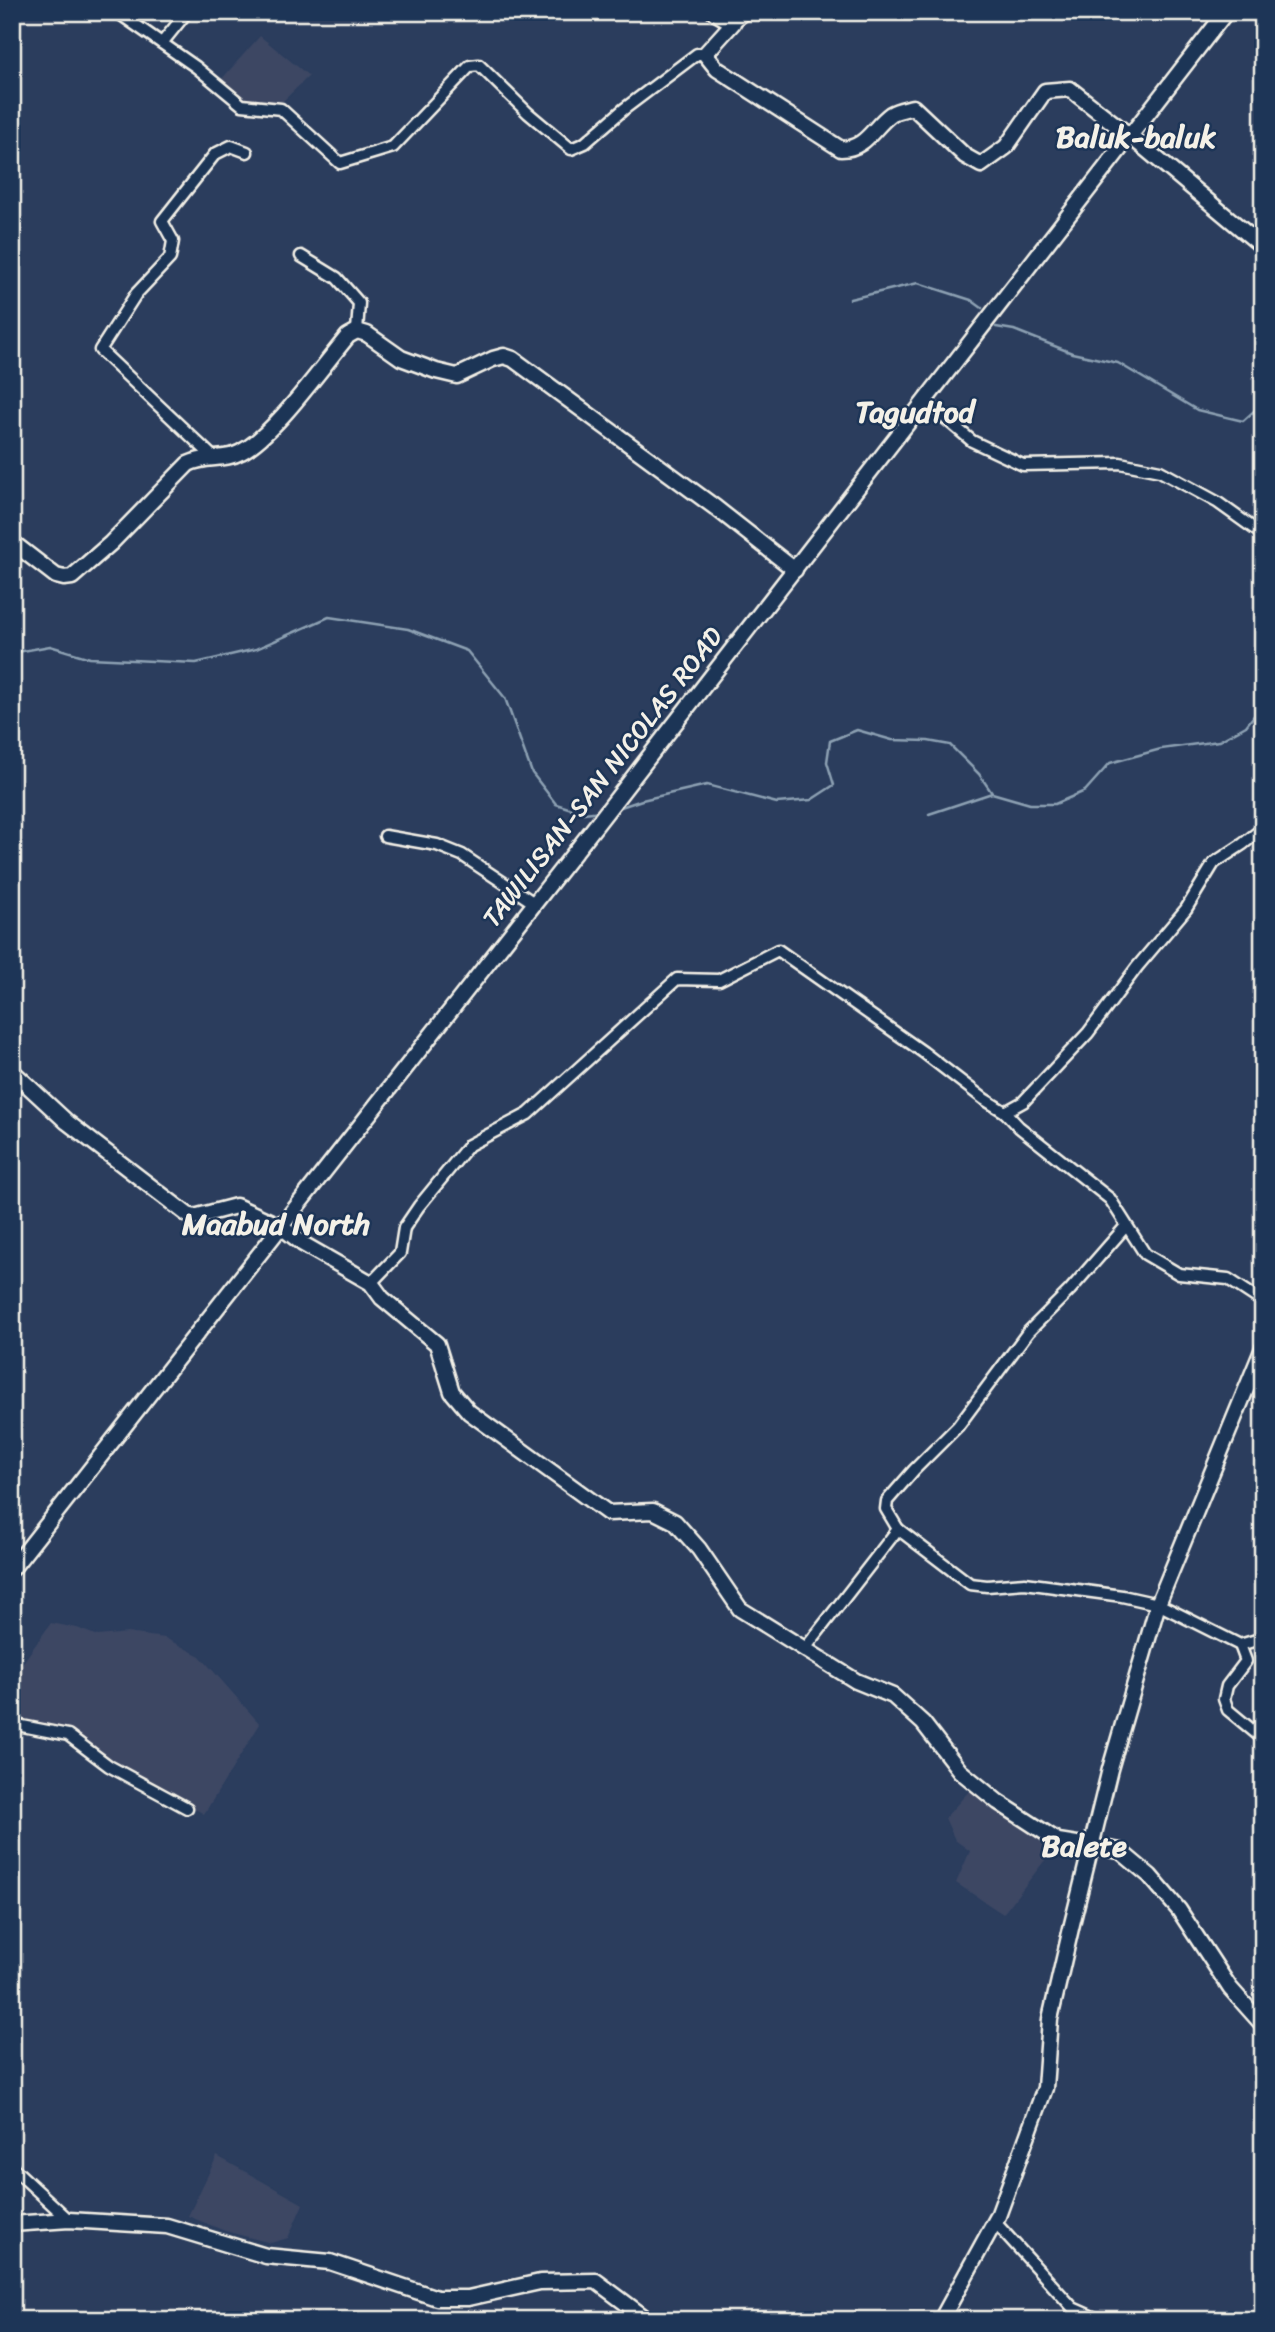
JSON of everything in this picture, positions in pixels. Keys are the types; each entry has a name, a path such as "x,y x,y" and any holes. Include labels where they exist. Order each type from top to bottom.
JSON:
{"street":[{"path":"117,12 196,66 242,105 281,109 340,163 393,147 470,66 479,65 528,113 571,149 585,143 624,108 697,54 705,54 733,23 748,12"},
{"path":"162,43 187,12"},
{"path":"714,12 733,23"},
{"name":"TAWILISAN-SAN NICOLAS ROAD","path":"12,1569 597,824 1226,12"},
{"path":"705,54 717,69 841,149 852,149 861,144 892,112 913,107 965,156 982,165 1006,147 1045,91 1070,89 1263,247"},
{"path":"213,457 100,350 136,294 170,258 173,241 162,221 215,154 231,146 247,152"},
{"path":"301,256 337,278 359,303 357,331"},
{"path":"12,542 56,576 72,577 111,543 188,464 213,457 234,456 257,443 348,336 357,331 367,334 401,358 436,372 457,376 493,359 504,356 513,359 716,508 795,570"},
{"path":"926,402 972,440 1023,465 1120,463 1160,471 1217,502 1263,535"},
{"path":"1005,1112 1023,1102 1088,1033 1137,967 1186,909 1214,863 1263,828"},
{"path":"384,836 437,845 462,855 534,903"},
{"path":"372,1283 400,1253 404,1228 469,1144 528,1114 677,979 719,980 778,950 923,1052 984,1100 1005,1112 1110,1199 1145,1254 1179,1274 1228,1279 1263,1301"},
{"path":"12,1071 66,1122 188,1215 194,1217 236,1206 280,1226 303,1244 372,1283 382,1298 437,1344 452,1392 469,1412 608,1513 653,1511 675,1522 699,1549 740,1609 856,1681 893,1696 923,1723 960,1771 998,1802 1058,1841 1120,1851 1150,1876 1179,1910 1230,1988 1263,2025"},
{"path":"1126,1226 1070,1290 1028,1332 958,1426 887,1501 886,1509 898,1529 970,1584 987,1586 1025,1583 1122,1596 1158,1604 1241,1645 1263,1637"},
{"path":"941,2320 995,2222 1045,2088 1050,2019 1090,1848 1158,1604 1263,1348"},
{"path":"804,1650 898,1529"},
{"path":"1241,1645 1246,1661 1227,1686 1223,1699 1228,1710 1263,1740"},
{"path":"12,1724 68,1735 109,1766 187,1808"},
{"path":"12,2167 69,2220"},
{"path":"12,2224 69,2220 167,2226 266,2256 330,2262 437,2298 468,2298 540,2282 596,2281 648,2320"},
{"path":"995,2222 1073,2308 1100,2320"}],"shaded area":[{"path":"260,36 309,76 280,104 242,103 219,82"},
{"path":"51,1623 77,1628 98,1636 127,1633 165,1638 200,1656 260,1724 204,1814 120,1766 70,1733 12,1715 12,1678"},
{"path":"970,1790 1056,1846 1003,1914 956,1883 970,1851 955,1840 945,1818"},
{"path":"217,2156 303,2204 288,2238 271,2243 225,2231 188,2216"}],"waterway":[{"path":"850,299 918,283 971,300 982,308"},
{"path":"996,327 1014,330 1072,353 1118,363 1197,410 1243,421 1263,403"},
{"path":"12,653 50,646 90,658 196,663 256,649 329,617 408,629 467,651 505,698 532,773 556,804 584,813 601,811"},
{"path":"618,808 707,785 777,803 811,800 834,785 827,762 830,741 857,730 892,740 950,745 979,774 992,793 1030,804 1055,804 1085,791 1110,763 1161,749 1219,741 1246,726 1263,704"},
{"path":"929,814 992,793"}],"district":[{"name":"Baluk-baluk","path":"1136,137"},
{"name":"Tagudtod","path":"915,412"},
{"name":"Maabud North","path":"276,1224"},
{"name":"Balete","path":"1084,1846"}]}
